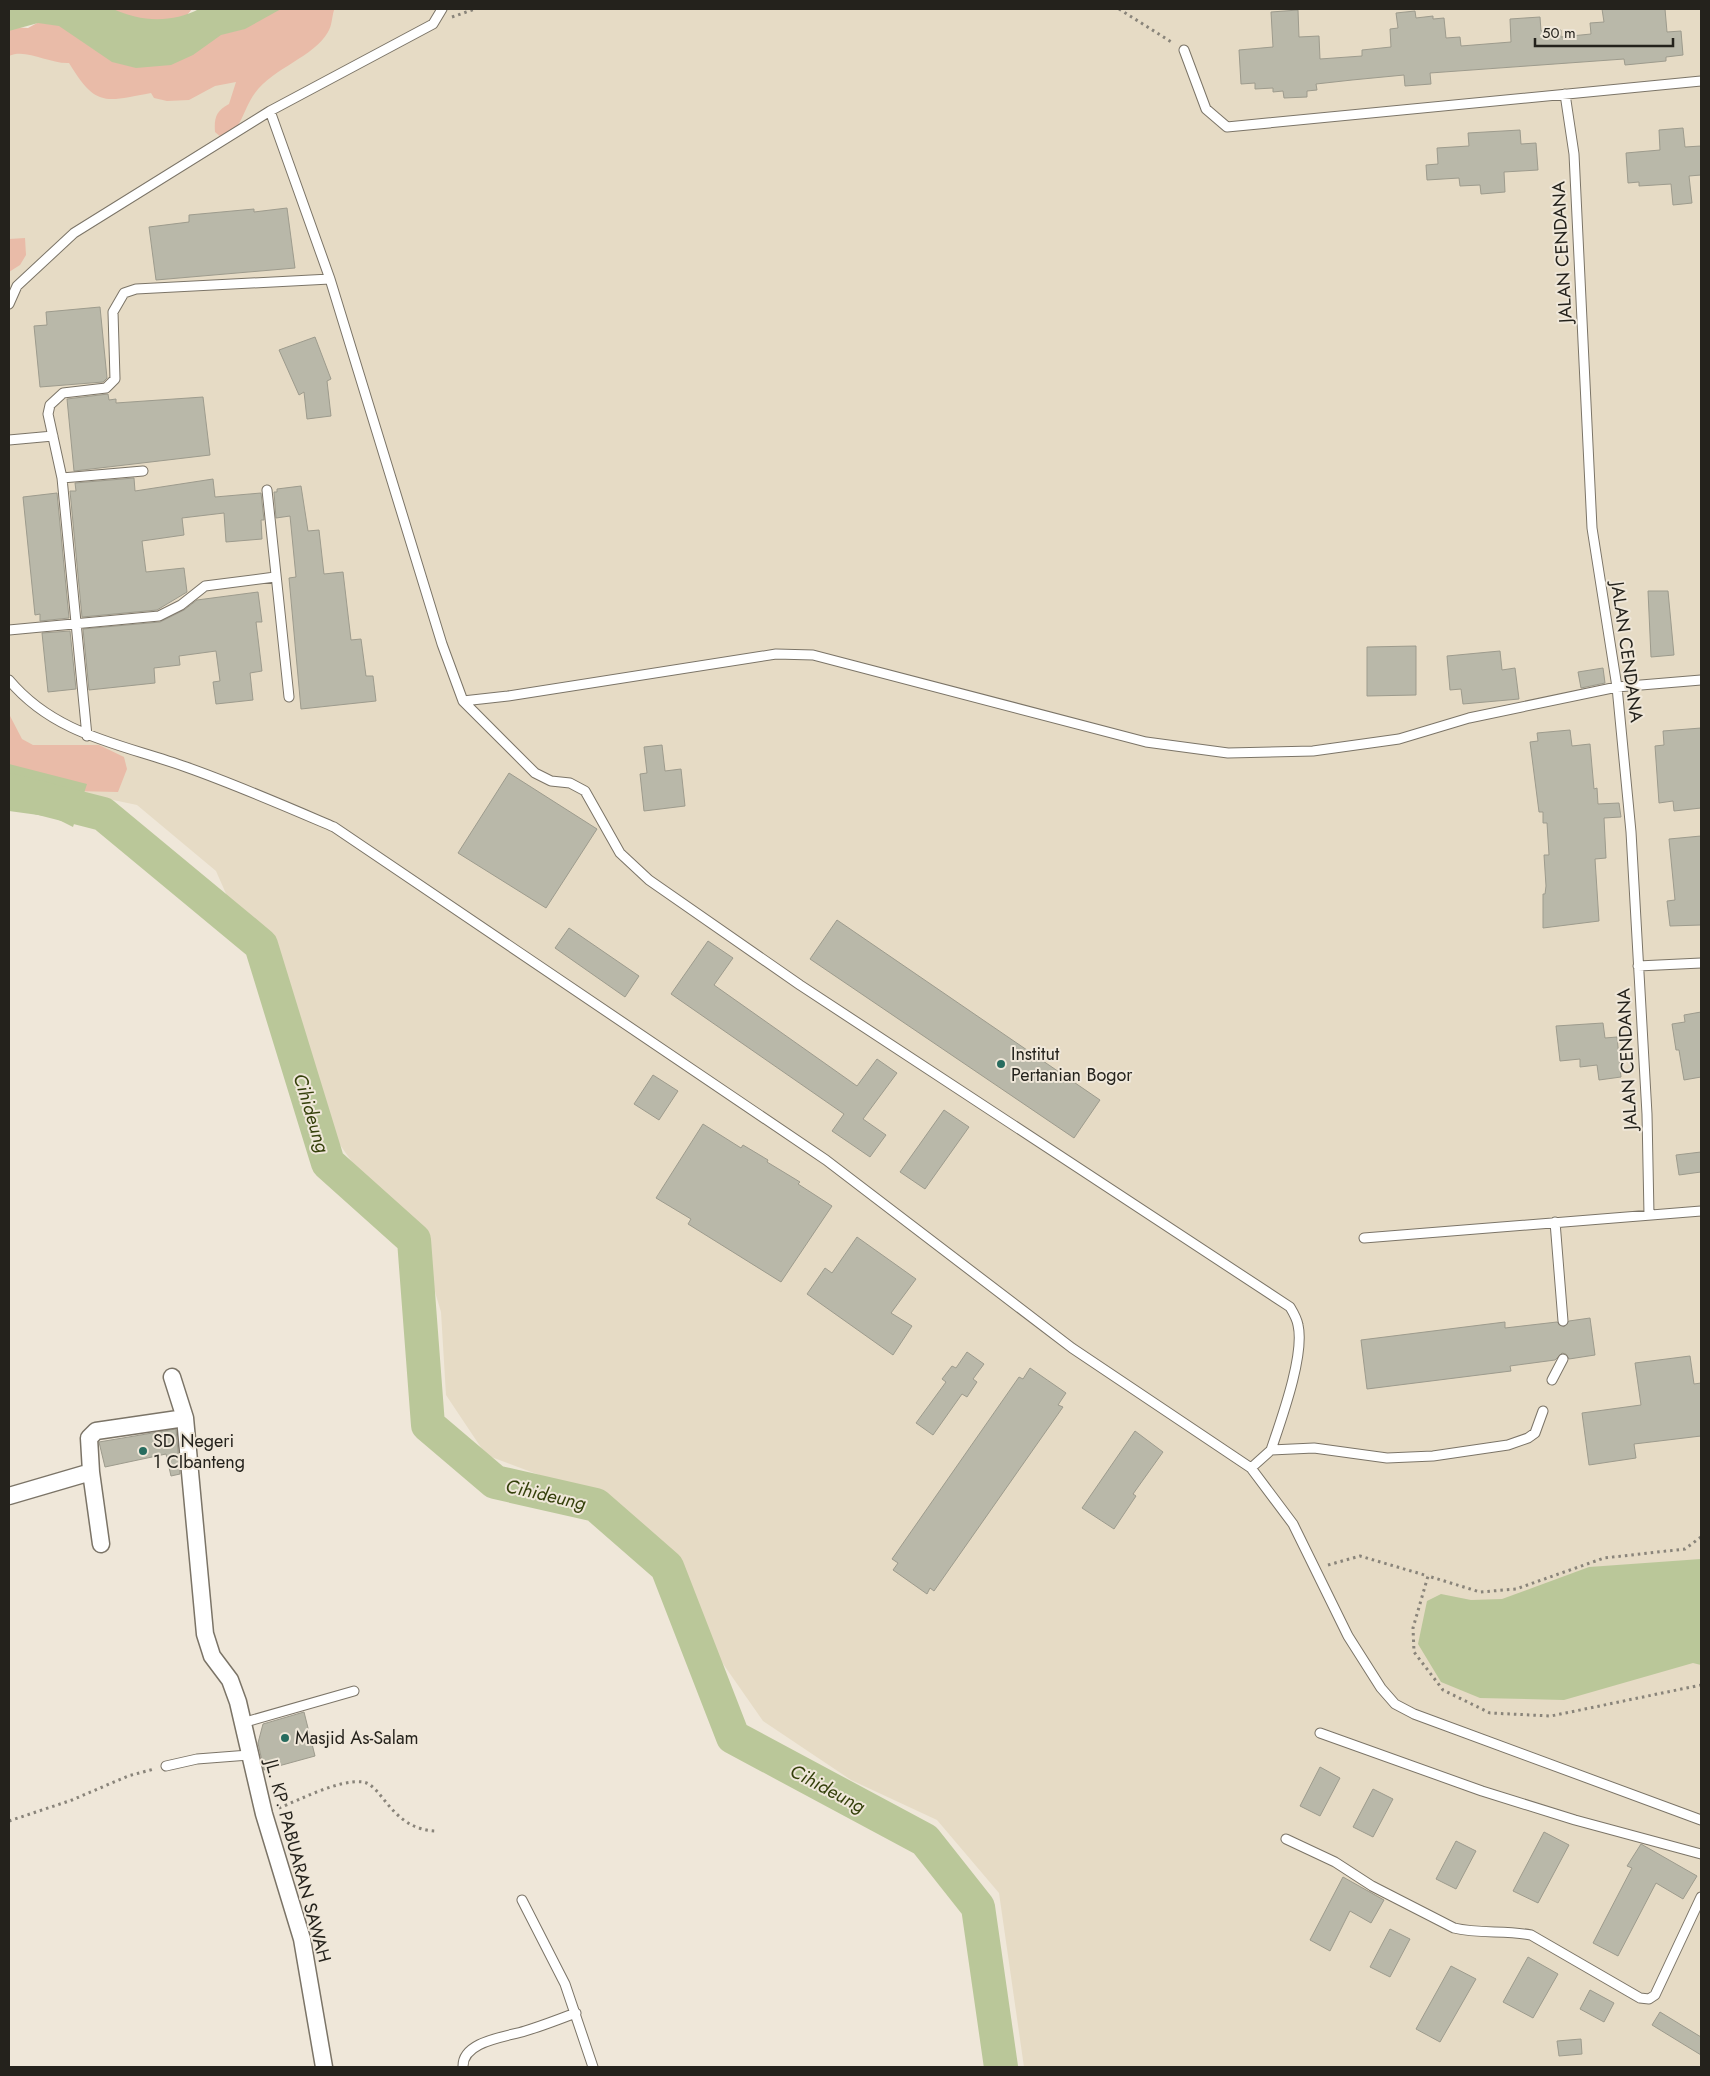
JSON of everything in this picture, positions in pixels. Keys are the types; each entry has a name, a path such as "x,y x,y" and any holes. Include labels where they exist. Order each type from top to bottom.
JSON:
{"street":[{"name":"JL. KP. PABUARAN SAWAH","path":"172,1377 185,1418 205,1634 212,1656 230,1680 264,1814 302,1939 324,2067"},
{"path":"100,1544 91,1472 89,1438 96,1431 185,1418"},
{"path":"9,1496 91,1472"}],"lane":[{"path":"9,304 17,286 74,233 270,111 433,24 442,9"},
{"path":"1184,50 1206,109 1227,127 1701,81"},
{"name":"JALAN CENDANA","path":"1565,94 1574,154 1592,528 1618,687 1631,832 1647,1114 1649,1215"},
{"path":"270,111 330,279 442,644 463,701 535,773 551,781 570,784 585,791 620,853 648,880 809,990 1290,1307 1298,1325 1299,1349 1272,1450 1251,1468"},
{"path":"87,736 62,478 48,414 54,400 63,393 106,388 115,379 113,312 124,293 136,289 330,279"},
{"path":"9,440 53,436"},
{"path":"62,478 143,471"},
{"path":"268,490 275,576 290,697"},
{"path":"9,630 159,616 181,605 205,586 275,576"},
{"path":"463,701 508,696 776,654 813,654 1146,742 1228,753 1313,751 1399,739 1469,718 1618,687 1701,680"},
{"path":"9,680 42,710 87,736 211,776 256,793 334,828 826,1160 1072,1348 1251,1468 1294,1524 1348,1636 1381,1688 1395,1704 1414,1714 1701,1820"},
{"path":"1638,966 1701,963"},
{"path":"1364,1238 1701,1211"},
{"path":"1556,1222 1563,1321"},
{"path":"1552,1380 1563,1359"},
{"path":"1272,1450 1314,1448 1387,1458 1433,1456 1508,1445 1528,1438 1535,1432 1543,1411"},
{"path":"242,1723 354,1691"},
{"path":"1320,1733 1482,1791 1575,1820 1701,1854"},
{"path":"166,1766 197,1759 249,1755"},
{"path":"1286,1839 1335,1862 1372,1886 1454,1928 1466,1931 1516,1932 1531,1936 1640,1998 1649,1999 1655,1995 1701,1897"},
{"path":"522,1900 565,1984 593,2067"},
{"path":"463,2067 463,2060 467,2054 491,2040 524,2032 576,2013"}],"path":[{"path":"1119,9 1184,50"},
{"path":"1315,1569 1360,1556 1480,1592 1516,1589 1604,1558 1685,1549 1701,1537"},
{"path":"1428,1576 1413,1628 1414,1652 1443,1690 1490,1713 1551,1716 1701,1685"},
{"path":"9,1822 72,1800 128,1776 166,1766"},
{"path":"264,1814 329,1788 362,1782 369,1783 400,1818 422,1830 437,1831"}],"shaded area":[{"path":"9,9 113,9 134,16 167,19 189,14 199,9 281,9 245,29 221,35 193,55 171,65 136,68 112,62 59,26 38,23 9,31"},
{"path":"80,9 192,9 187,15 145,27"},
{"path":"262,9 334,10 329,30 322,41 263,84 251,99 238,125 223,139 215,132 215,123 221,109 229,104 236,82 215,86 189,100 167,101 154,98 151,93 122,98 102,98 87,88 69,63 61,63 23,54 9,56 9,27 28,28 48,17 95,50"},
{"name":"Institut Pertanian Bogor","path":"265,9 1701,9 1701,2067 1024,2067 999,1893 937,1820 851,1780 763,1721 647,1555 590,1494 486,1455 446,1395 441,1312 421,1245 371,1189 331,1132 216,871 137,805 9,778 9,39"},
{"path":"25,238 26,255 20,265 9,272 9,239"},
{"path":"9,714 22,739 33,745 99,745 124,757 127,769 118,792 74,791 9,773"},
{"path":"9,764 87,784 73,827 53,817 9,811"},
{"path":"1701,1559 1701,1665 1693,1663 1564,1700 1480,1698 1441,1682 1418,1644 1427,1601 1441,1594 1471,1600 1502,1599 1589,1567"}],"building":[{"path":"1602,9 1665,9 1667,32 1681,31 1683,55 1666,57 1666,61 1625,65 1624,59 1430,73 1431,84 1405,86 1404,75 1316,84 1317,90 1307,91 1307,97 1284,98 1283,91 1273,92 1273,88 1255,89 1255,83 1241,84 1239,50 1273,47 1271,12 1298,10 1299,37 1319,36 1320,59 1362,56 1362,50 1391,47 1390,29 1398,28 1396,13 1415,11 1416,18 1433,16 1433,19 1444,18 1446,38 1460,37 1461,46 1511,42 1510,19 1540,17 1541,31 1561,30 1561,37 1591,34 1590,23 1604,22"},
{"path":"1683,128 1685,147 1701,146 1701,175 1689,176 1692,203 1673,205 1671,184 1639,186 1639,182 1628,183 1626,153 1660,150 1659,130"},
{"path":"1520,130 1521,144 1536,143 1538,170 1504,172 1505,192 1481,194 1480,185 1460,186 1459,178 1427,180 1426,165 1438,164 1437,148 1469,146 1468,133"},
{"path":"287,208 295,268 156,280 149,227 189,222 189,215 254,209 254,212"},
{"path":"100,307 107,378 103,382 40,387 34,326 47,325 46,312"},
{"path":"315,337 331,379 327,381 331,416 307,419 304,392 299,395 279,350"},
{"path":"108,394 109,400 116,399 116,403 203,397 210,455 74,471 67,399"},
{"path":"134,478 135,491 213,479 215,497 261,493 264,520 261,520 262,539 226,542 224,513 182,518 184,535 142,541 146,572 184,568 187,592 157,610 82,617 70,491 76,491 75,483"},
{"path":"301,486 308,531 319,530 324,574 343,572 351,640 361,639 366,676 373,676 376,701 301,709 289,578 296,577 290,516 276,518 274,492 277,492 277,489"},
{"path":"57,493 69,618 40,621 40,614 35,615 23,497"},
{"path":"1648,591 1668,591 1674,655 1651,657"},
{"path":"258,592 262,622 256,622 262,671 250,673 253,700 216,704 213,682 220,681 216,651 179,656 180,665 154,668 155,683 89,690 83,629 160,622 184,610 197,600"},
{"path":"70,631 76,689 48,692 42,633"},
{"path":"1416,646 1416,695 1367,696 1367,647"},
{"path":"1500,651 1502,670 1515,668 1519,699 1463,704 1461,689 1450,690 1447,656"},
{"path":"1603,668 1605,683 1581,688 1578,672"},
{"path":"1701,728 1701,808 1674,811 1673,801 1659,803 1655,746 1664,745 1663,731"},
{"path":"1570,730 1572,746 1590,744 1594,789 1597,788 1598,804 1619,803 1621,817 1604,818 1606,858 1595,859 1599,921 1543,928 1543,894 1545,894 1546,886 1544,855 1549,855 1547,823 1543,823 1543,812 1539,812 1530,742 1538,741 1537,733"},
{"path":"662,745 665,771 681,769 685,806 644,811 640,774 647,773 644,747"},
{"path":"509,773 597,829 546,908 458,853"},
{"path":"1701,836 1701,925 1670,926 1667,901 1675,900 1669,839"},
{"path":"837,920 1100,1100 1074,1138 810,959"},
{"path":"569,928 639,976 625,997 555,948"},
{"path":"708,941 733,958 714,985 857,1086 877,1059 897,1073 863,1119 886,1135 870,1157 832,1131 844,1114 671,994"},
{"path":"1701,1012 1701,1077 1684,1080 1679,1050 1676,1050 1672,1024 1685,1022 1684,1015"},
{"path":"1603,1023 1605,1038 1617,1037 1621,1077 1599,1080 1597,1065 1580,1067 1580,1059 1560,1061 1556,1026"},
{"path":"653,1075 678,1091 659,1120 634,1104"},
{"path":"944,1110 969,1127 925,1189 900,1172"},
{"path":"703,1124 741,1148 743,1145 768,1160 767,1162 800,1182 798,1184 832,1206 781,1282 688,1224 691,1219 656,1198"},
{"path":"1701,1152 1701,1172 1679,1175 1676,1155"},
{"path":"857,1237 916,1279 891,1313 912,1326 893,1355 807,1294 825,1268 832,1273"},
{"path":"1590,1318 1595,1355 1569,1359 1566,1354 1562,1353 1555,1360 1510,1366 1511,1371 1367,1389 1361,1340 1505,1322 1505,1328 1557,1322 1564,1327 1569,1321"},
{"path":"967,1352 984,1364 973,1379 977,1382 967,1397 962,1394 933,1435 916,1423 946,1382 942,1379 952,1366 956,1368"},
{"path":"1690,1356 1694,1384 1701,1383 1701,1436 1634,1444 1636,1458 1589,1465 1582,1413 1641,1405 1635,1363"},
{"path":"1030,1368 1066,1393 1058,1405 1063,1407 934,1591 930,1588 927,1594 893,1570 898,1563 892,1559 1019,1377 1023,1379"},
{"name":"SD Negeri 1 CIbanteng","path":"176,1429 180,1474 171,1476 166,1454 105,1467 99,1442"},
{"path":"1135,1431 1163,1452 1133,1494 1136,1496 1114,1529 1082,1508"},
{"name":"Masjid As-Salam","path":"304,1712 315,1756 264,1770 258,1743 263,1724"},
{"path":"1320,1767 1340,1778 1320,1816 1300,1806"},
{"path":"1373,1789 1393,1799 1373,1837 1353,1827"},
{"path":"1544,1832 1569,1845 1538,1903 1513,1891"},
{"path":"1456,1841 1476,1851 1456,1889 1436,1879"},
{"path":"1641,1844 1697,1876 1683,1899 1656,1883 1618,1956 1593,1943 1632,1868 1627,1866"},
{"path":"1343,1877 1384,1900 1371,1923 1350,1911 1330,1951 1310,1940"},
{"path":"1390,1929 1410,1939 1390,1977 1370,1967"},
{"path":"1528,1957 1558,1974 1533,2018 1503,2002"},
{"path":"1451,1966 1476,1979 1440,2042 1416,2029"},
{"path":"1590,1990 1614,2003 1604,2022 1580,2009"},
{"path":"1660,2012 1701,2037 1701,2055 1652,2025"},
{"path":"1581,2039 1582,2054 1559,2056 1557,2041"}],"waterway":[{"name":"Cihideung","path":"9,790 103,814 261,945 328,1163 414,1240 428,1425 495,1482 596,1505 667,1567 733,1737 925,1840 978,1907 1001,2067"}],"place":[{"name":"Institut Pertanian Bogor","path":"1001,1064"},
{"name":"SD Negeri 1 CIbanteng","path":"143,1451"},
{"name":"Masjid As-Salam","path":"285,1738"}]}
